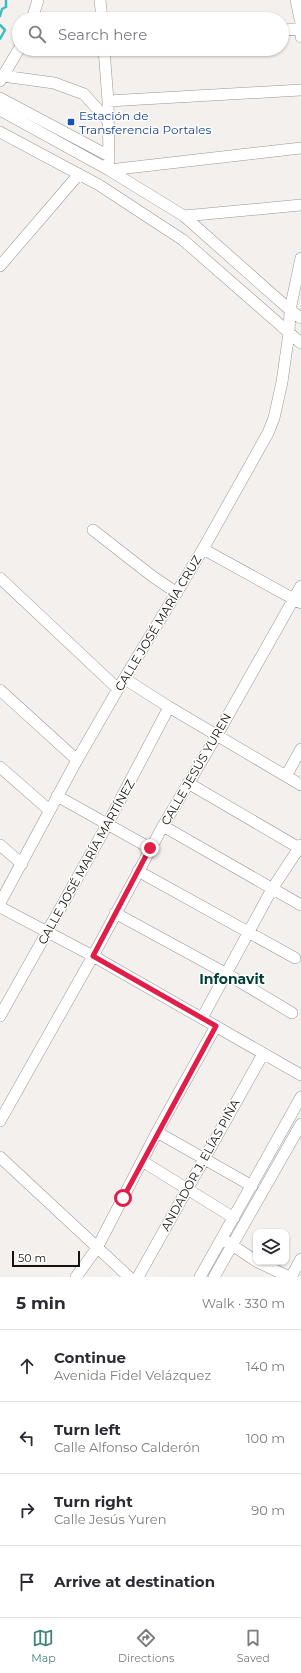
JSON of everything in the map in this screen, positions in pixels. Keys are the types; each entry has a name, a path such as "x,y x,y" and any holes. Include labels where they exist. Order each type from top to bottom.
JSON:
{"street":[{"path":"34,12 38,0"},
{"path":"100,0 101,12"},
{"path":"289,28 301,24 296,0"},
{"path":"14,56 1,78 54,83 84,94 108,121"},
{"path":"99,186 109,170 108,101 105,56"},
{"path":"108,101 301,90"},
{"path":"0,98 109,156"},
{"path":"0,110 109,170 184,216 301,318"},
{"path":"0,132 79,174 183,240 301,343"},
{"path":"109,170 301,148"},
{"path":"0,266 79,174"},
{"path":"184,216 301,204"},
{"name":"CALLE JOSÉ MARÍA CRUZ","path":"0,903 22,864 49,810 118,689 178,593 268,433 277,407 289,333 290,310 300,265"},
{"path":"93,530 152,576 178,593"},
{"path":"203,549 297,601"},
{"path":"0,578 118,689"},
{"name":"CALLE JESÚS YUREN","path":"0,1121 93,956 150,848 297,601 301,586"},
{"path":"125,679 169,707 301,784"},
{"path":"0,690 78,760"},
{"name":"CALLE JOSÉ MARÍA MARTÍNEZ","path":"0,1016 107,825 169,707"},
{"path":"286,776 301,749"},
{"path":"0,767 49,810"},
{"path":"188,783 300,847 272,889 202,1018"},
{"path":"57,796 150,848"},
{"path":"163,826 301,905"},
{"path":"0,844 22,864"},
{"path":"138,871 295,958"},
{"path":"0,907 93,956 301,1075"},
{"path":"115,913 227,974 292,1013"},
{"path":"76,1277 97,1248 142,1161 216,1026"},
{"name":"ANDADOR J. ELÍAS PIÑA","path":"138,1277 263,1054"},
{"path":"200,1277 301,1097"},
{"path":"214,1277 301,1124"},
{"path":"158,1132 252,1186"},
{"path":"0,1157 130,1277"},
{"path":"142,1161 234,1218"},
{"path":"222,1239 253,1258"},
{"path":"265,1265 290,1277 301,1258"}],"waterway":[{"path":"0,16 2,9 6,7 6,0"},
{"path":"0,25 5,30 0,39"}],"place":[{"name":"Estación de Transferencia Portales","path":"71,122"}],"district":[{"name":"Infonavit","path":"232,979"}],"route":[{"path":"123,1198 216,1026 93,956 150,848"}]}
